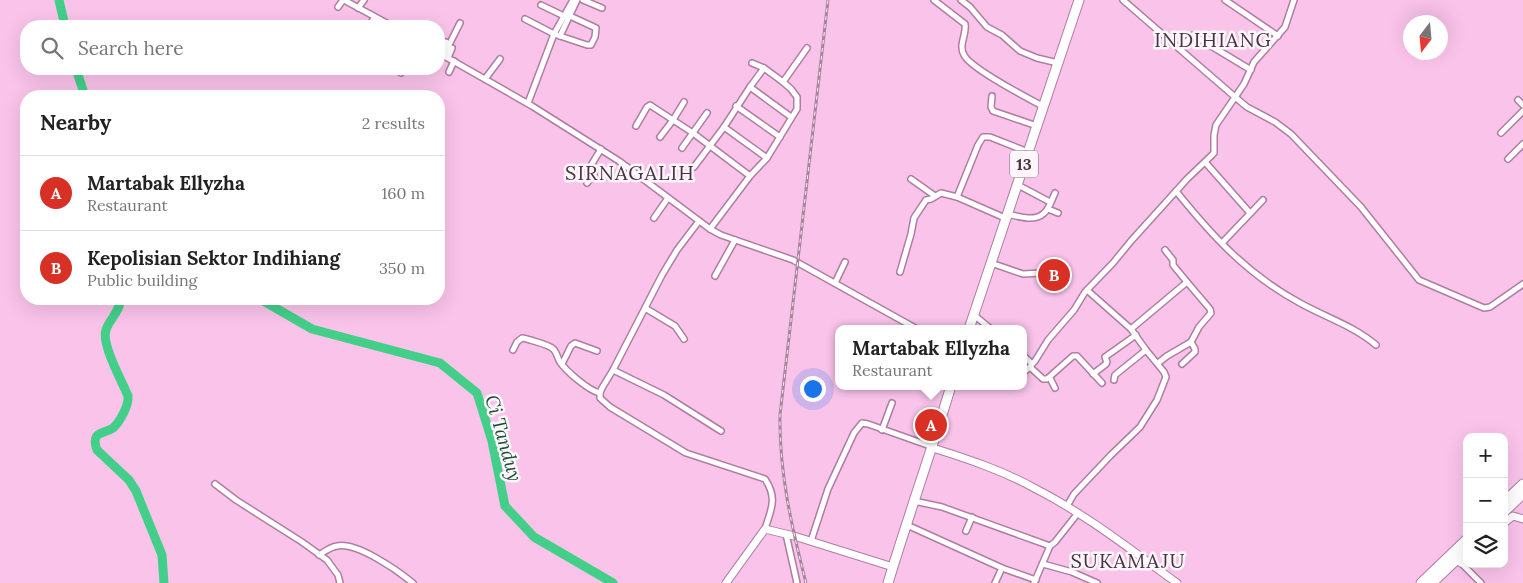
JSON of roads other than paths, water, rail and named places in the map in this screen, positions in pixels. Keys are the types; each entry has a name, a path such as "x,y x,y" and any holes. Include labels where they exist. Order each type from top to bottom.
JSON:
{"main road":[{"name":"13","path":"970,325 1016,184 1059,63 1076,2"},
{"path":"888,583 914,500 933,448 950,390"},
{"path":"1508,498 1523,484"},
{"path":"1508,508 1523,494"},
{"path":"1421,583 1459,559"},
{"path":"1432,583 1459,559"}],"street":[{"path":"338,7 343,0 381,20"},
{"path":"358,8 364,0"},
{"path":"560,36 573,0"},
{"path":"528,103 554,34 577,0"},
{"path":"583,0 602,8"},
{"path":"934,0 965,24 966,29 962,45 966,58 993,78 1044,107"},
{"path":"960,0 970,7 987,27 1002,35 1020,51 1037,58 1059,63"},
{"path":"1124,0 1247,107 1276,122 1291,134 1361,207 1419,280 1484,308 1490,307 1523,284"},
{"path":"1225,0 1278,36"},
{"path":"1027,369 1048,340 1074,310 1087,290 1176,191 1214,153 1216,125 1235,97 1260,53 1285,28 1294,0"},
{"path":"524,20 554,34 591,45 595,37 596,30 594,26 567,17 541,4"},
{"path":"445,50 460,23"},
{"path":"1180,49 1193,35 1251,70"},
{"path":"445,53 452,48"},
{"path":"783,82 807,48"},
{"path":"445,56 528,103 619,161 710,229 793,260 910,325"},
{"path":"485,79 500,59"},
{"path":"449,72 454,61"},
{"path":"710,229 750,176 767,158 797,109 797,96 783,82 764,68 752,63"},
{"path":"694,167 764,68"},
{"path":"750,87 792,117"},
{"path":"992,96 991,107 993,111 1037,126"},
{"path":"1518,100 1523,105"},
{"path":"660,137 674,120 684,102"},
{"path":"636,126 650,105 693,133 750,176"},
{"path":"736,106 780,136"},
{"path":"1501,133 1523,111"},
{"path":"682,148 707,113"},
{"path":"724,127 767,158"},
{"path":"956,197 978,144 983,137 990,137 1028,152"},
{"path":"1508,159 1523,144"},
{"path":"587,183 594,174 590,167 601,150"},
{"path":"1205,162 1250,213"},
{"path":"911,179 935,196"},
{"path":"1016,184 1050,202"},
{"path":"1176,191 1222,244 1249,270 1269,285 1299,303 1360,333 1376,345"},
{"path":"900,272 914,218 924,202 938,194 944,193 1006,216 1028,218 1044,214 1055,193"},
{"path":"654,218 668,198"},
{"path":"1222,244 1263,200"},
{"path":"1048,209 1058,213"},
{"path":"699,221 662,274 600,393 600,398 610,407 686,453 765,479 771,488 773,497 764,529 726,583"},
{"path":"715,276 736,240"},
{"path":"1158,364 1190,342 1211,311 1173,265 1173,260 1165,250"},
{"path":"835,282 845,262"},
{"path":"991,263 1023,274 1041,273"},
{"path":"1132,329 1186,282"},
{"path":"1067,506 1074,494 1145,420 1157,400 1166,377 1132,329 1087,290"},
{"path":"645,308 675,326 684,339"},
{"path":"974,315 986,325"},
{"path":"1093,374 1106,364 1105,357 1136,335"},
{"path":"514,350 519,339 522,338 553,348 562,364 583,384 594,392 600,393"},
{"path":"1182,364 1195,352 1190,342"},
{"path":"562,364 571,346 575,343 597,350"},
{"path":"1114,380 1115,375 1146,350"},
{"path":"1027,360 1043,379 1047,379 1075,356 1082,360 1102,383"},
{"path":"613,370 664,395 721,431"},
{"path":"1050,378 1055,388"},
{"path":"882,430 892,403"},
{"path":"811,541 828,488 854,433 862,423 982,465 1035,488 1106,531 1177,583"},
{"path":"215,484 327,560 338,575 340,583"},
{"path":"914,500 972,517 1050,546"},
{"path":"907,525 1035,581 1050,546 1078,513"},
{"path":"1508,520 1513,516 1523,519"},
{"path":"966,531 972,517"},
{"path":"764,529 811,541 893,567"},
{"path":"786,534 797,583"},
{"path":"319,555 334,546 354,548 370,555 413,583"},
{"path":"1459,559 1481,583"},
{"path":"1043,564 1072,572 1098,583"},
{"path":"994,583 1002,568"}],"waterway":[{"name":"Ci Tanduy","path":"59,0 64,20"},
{"name":"Ci Tanduy","path":"78,75 83,90"},
{"path":"120,305 106,330 105,336 109,353 128,400 124,413 118,422 113,428 99,434 95,439 95,444 97,450 129,480 136,491 162,555 164,583"},
{"name":"Ci Tanduy","path":"270,305 312,329 440,363 477,393 492,441 505,506 534,537 613,583"}],"railway":[{"path":"806,583 791,521 784,479 780,415 828,0"}],"place":[{"name":"Kepolisian Sektor Indihiang","path":"1054,275"},
{"name":"Martabak Ellyzha","path":"931,425"}],"district":[{"name":"INDIHIANG","path":"1213,40"},
{"name":"SIRNAGALIH","path":"630,173"},
{"name":"SUKAMAJU","path":"1128,561"}]}
